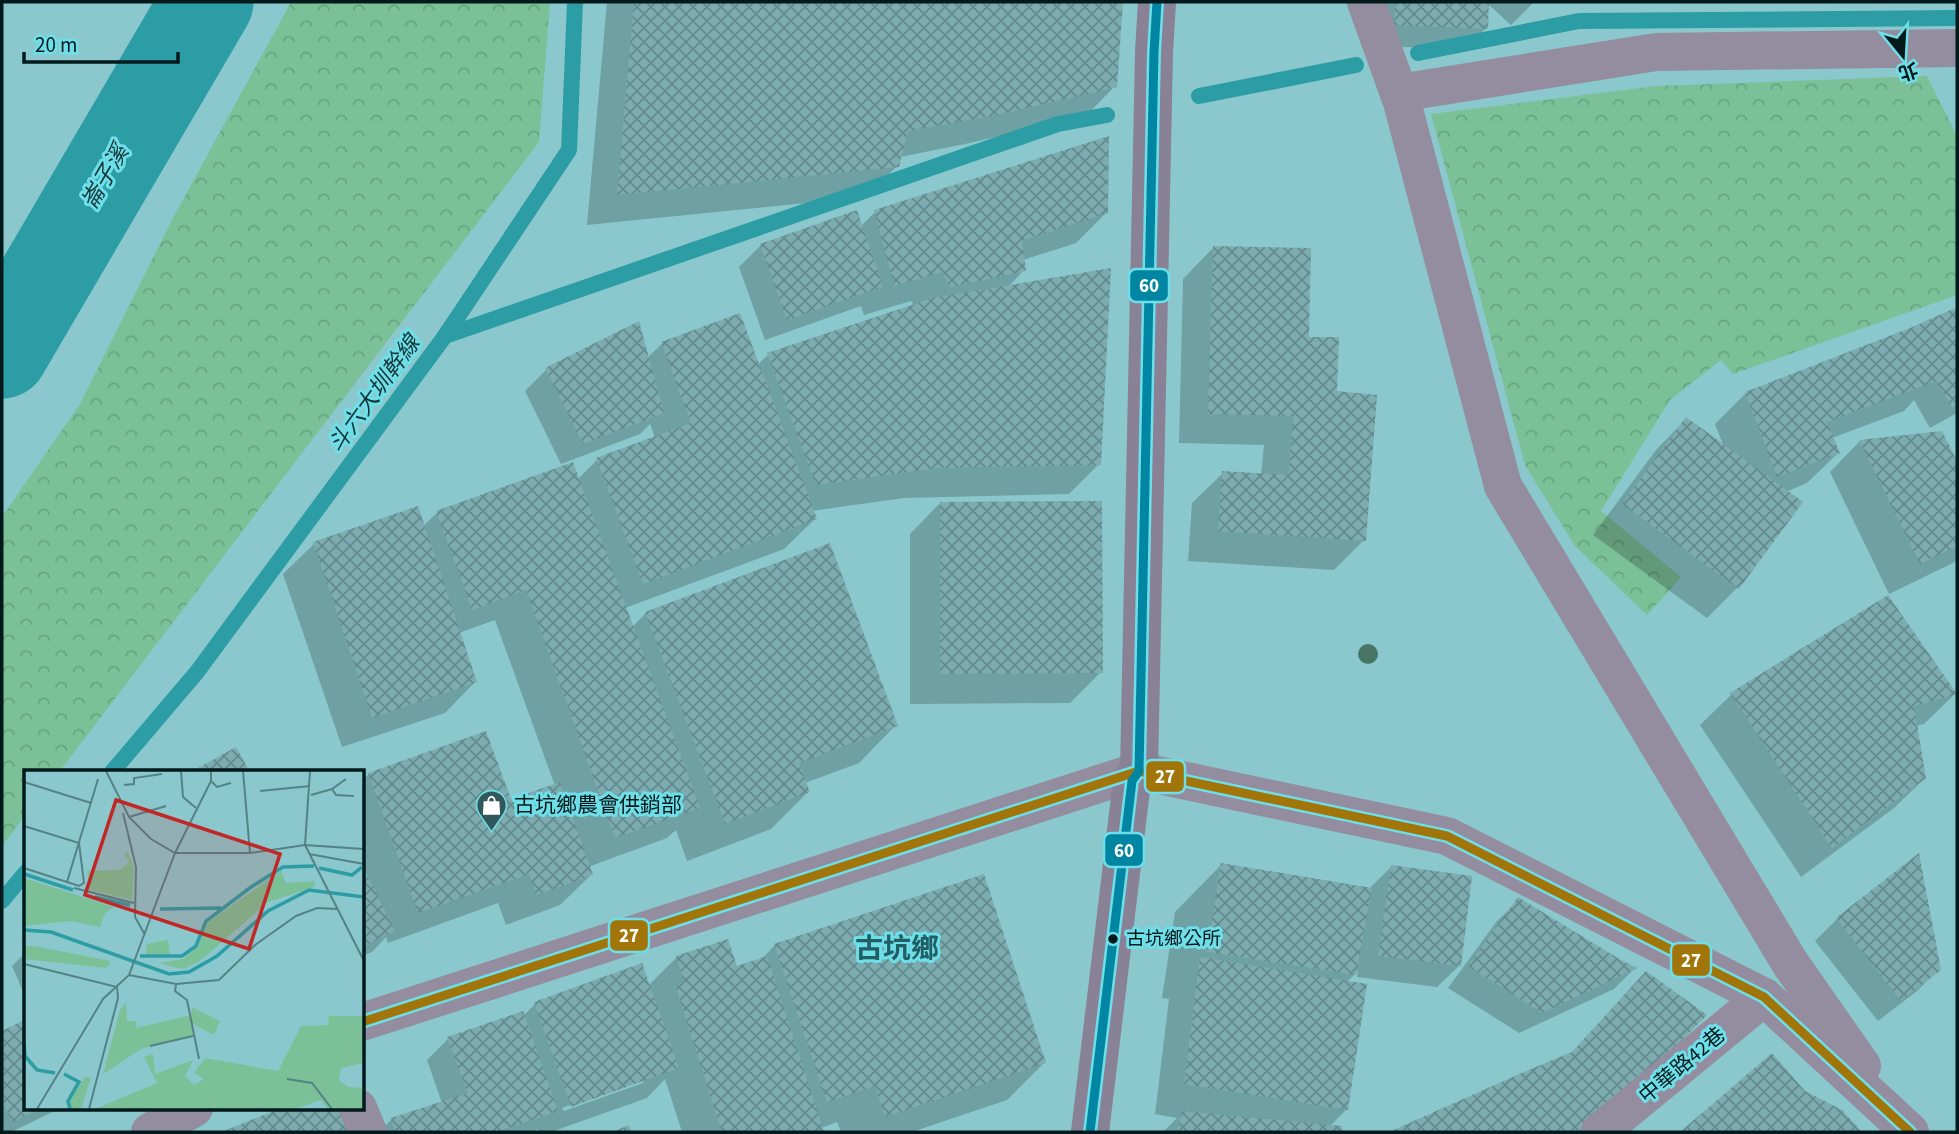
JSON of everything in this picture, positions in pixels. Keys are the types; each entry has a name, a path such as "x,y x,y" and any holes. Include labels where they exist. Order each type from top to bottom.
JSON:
{"main road":[{"path":"1090,1132 1132,781 1139,771 1157,2"}],"street":[{"path":"1366,2 1399,93 1503,486 1790,963 1909,1131"},
{"path":"1399,93 1656,52 1957,48"},
{"path":"364,1021 1139,771 1447,836 1764,997 1909,1131"},
{"name":"中華路42巷","path":"1600,1132 1764,997"},
{"path":"150,1132 190,1110"},
{"path":"359,1110 368,1132"}],"green space":[{"path":"291,2 550,2 539,142 61,770 24,770 24,817 2,846 2,517 80,404 173,218"},
{"path":"1927,76 1957,136 1957,295 1733,374 1721,360 1670,400 1601,511 1681,577 1647,615 1575,546 1525,465 1431,114 1657,86"}],"building":[{"path":"634,2 1123,2 1117,87 997,115 908,131 899,167 617,195"},
{"path":"1395,2 1489,2 1488,29 1394,25"},
{"path":"1109,136 1108,213 1022,241 1026,271 950,287 942,272 894,286 874,210"},
{"path":"857,210 883,287 787,320 760,244"},
{"path":"1213,246 1311,248 1309,337 1339,337 1337,391 1377,395 1366,541 1218,531 1222,471 1289,475 1293,416 1208,414"},
{"path":"1111,268 1101,465 936,468 816,485 767,353 933,298"},
{"path":"1957,307 1957,405 1952,408 1936,381 1827,422 1840,453 1777,477 1745,392"},
{"path":"740,313 817,519 643,584 596,458 691,423 661,342"},
{"path":"639,321 664,413 583,444 545,368"},
{"path":"1686,417 1803,502 1739,589 1622,504"},
{"path":"1942,431 1957,461 1957,546 1920,564 1859,440"},
{"path":"573,462 700,808 615,838 526,590 472,610 436,511"},
{"path":"1102,501 1103,673 940,674 940,502"},
{"path":"418,506 477,682 372,718 313,542"},
{"path":"830,543 898,726 799,763 810,792 725,824 645,612"},
{"path":"1888,595 1957,694 1914,706 1926,778 1832,848 1730,693"},
{"path":"486,731 511,799 560,782 593,875 536,895 529,874 418,913 368,773"},
{"path":"236,747 249,770 195,770"},
{"path":"1919,853 1941,970 1901,1001 1836,918"},
{"path":"1221,863 1372,888 1356,975 1207,952"},
{"path":"1391,865 1472,876 1461,966 1378,956"},
{"path":"364,868 395,931 364,946"},
{"path":"984,874 1046,1063 885,1117 875,1086 827,1102 774,944"},
{"path":"1518,897 1637,968 1542,1013 1468,966"},
{"path":"728,939 737,966 767,956 824,1132 722,1132 675,985 684,982 676,956"},
{"path":"1200,957 1367,984 1348,1110 1184,1084"},
{"path":"642,963 679,1068 571,1107 534,1002"},
{"path":"1646,971 1707,1015 1607,1115 1575,1132 1389,1132 1572,1052"},
{"path":"523,1011 558,1111 496,1132 395,1132 391,1118 468,1093 447,1037"},
{"path":"24,1020 24,1110 38,1110 12,1122 2,1101 2,1031"},
{"path":"1772,1053 1805,1091 1842,1110 1862,1132 1680,1132"},
{"path":"276,1110 351,1110 360,1132 221,1132"},
{"path":"1182,1111 1342,1126 1343,1132 1177,1132"},
{"path":"629,1125 632,1132 612,1132"}],"waterway":[{"name":"崙子溪","path":"2,352 207,2"},
{"name":"斗六大圳幹線","path":"114,770 197,672 445,336 569,150 575,2"},
{"path":"1418,53 1579,21 1957,18"},
{"path":"1199,96 1356,65"},
{"path":"445,336 1058,124 1107,115"},
{"name":"斗六大圳幹線","path":"2,901 24,874"}],"transit line":[{"name":"60","path":"1090,1132 1132,781 1139,771 1157,2"},
{"name":"27","path":"364,1021 1139,771 1447,836 1764,997 1910,1132"}],"place":[{"name":"古坑鄉農會供銷部","path":"491,832"},
{"name":"古坑鄉公所","path":"1113,939"}],"district":[{"name":"古坑鄉","path":"897,949"}]}
